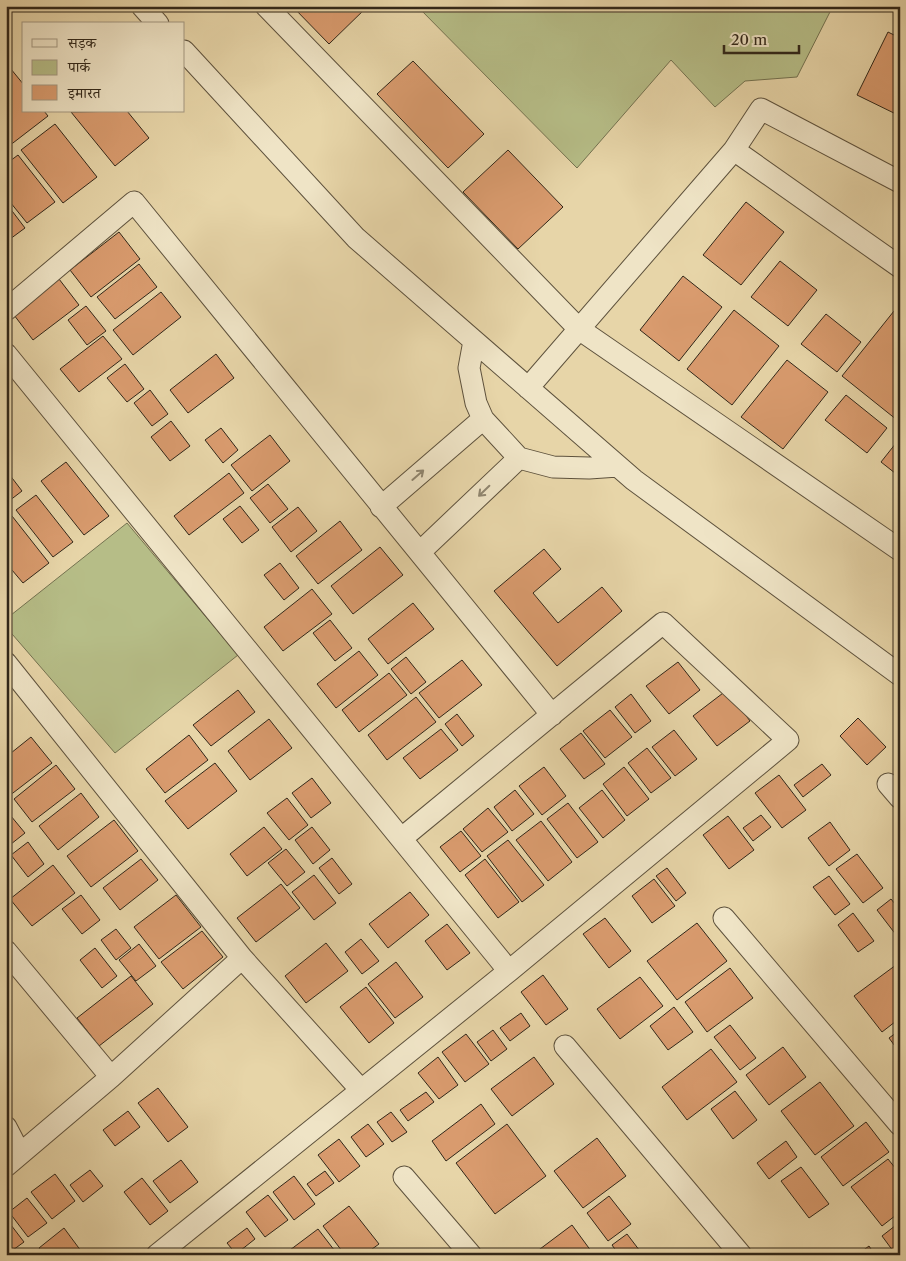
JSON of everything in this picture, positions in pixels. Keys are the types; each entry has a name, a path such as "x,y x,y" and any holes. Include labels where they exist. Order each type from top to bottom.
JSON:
{"street":[{"path":"142,6 156,22"},
{"path":"266,6 579,329 900,550"},
{"path":"185,52 356,238 474,341 618,466 900,675"},
{"path":"528,388 734,150 761,109 900,182"},
{"path":"734,150 900,267"},
{"path":"6,310 134,202 552,715"},
{"path":"474,341 469,368 476,403 483,419 519,458 553,467 589,468 618,466"},
{"path":"6,354 509,971"},
{"path":"381,507 483,419"},
{"path":"420,552 519,458"},
{"path":"157,1255 509,971 788,740 663,623 402,838"},
{"path":"6,663 242,958 361,1090"},
{"path":"724,918 900,1125"},
{"path":"6,951 112,1077"},
{"path":"6,1127 13,1160 112,1077 242,958"},
{"path":"565,1046 741,1255"},
{"path":"404,1177 471,1255"}],"green space":[{"path":"417,6 833,6 797,77 745,81 715,107 671,60 577,168"},
{"path":"127,523 238,655 115,753 6,627 6,619"}],"building":[{"path":"292,6 368,6 329,44"},
{"path":"888,32 900,38 900,116 857,95"},
{"path":"413,61 484,134 448,168 377,94"},
{"path":"6,63 22,83 22,112 45,112 48,116 9,146 6,143"},
{"path":"71,112 128,112 149,138 115,166"},
{"path":"55,124 97,177 63,203 21,150"},
{"path":"508,150 563,207 518,249 463,192"},
{"path":"18,155 55,202 27,223 6,197 6,164"},
{"path":"746,202 784,232 741,285 703,255"},
{"path":"6,203 25,228 6,242"},
{"path":"119,232 140,259 91,297 70,270"},
{"path":"780,261 817,290 788,326 751,297"},
{"path":"139,264 157,287 115,319 97,297"},
{"path":"683,276 722,307 679,361 640,330"},
{"path":"59,279 79,305 33,340 14,315"},
{"path":"161,292 181,317 133,355 113,330"},
{"path":"86,306 106,331 87,345 68,320"},
{"path":"898,306 900,416 897,420 842,376"},
{"path":"734,310 779,346 732,405 687,369"},
{"path":"826,314 861,342 837,372 801,344"},
{"path":"103,336 122,359 79,392 60,369"},
{"path":"216,354 234,378 188,413 170,390"},
{"path":"787,360 828,392 783,449 741,417"},
{"path":"125,364 144,389 127,402 107,378"},
{"path":"150,390 168,414 152,426 134,403"},
{"path":"846,395 887,428 867,453 825,420"},
{"path":"171,421 190,446 170,461 151,437"},
{"path":"221,428 238,450 223,463 205,440"},
{"path":"270,435 290,461 252,491 231,465"},
{"path":"900,438 900,477 881,462"},
{"path":"66,462 109,516 84,535 41,481"},
{"path":"6,470 22,491 9,501 6,497"},
{"path":"229,473 244,493 189,535 174,516"},
{"path":"268,484 288,509 270,523 250,498"},
{"path":"36,495 73,542 53,557 16,510"},
{"path":"240,506 259,530 242,543 223,519"},
{"path":"298,507 317,531 291,552 272,527"},
{"path":"12,516 49,563 23,583 6,563 6,521"},
{"path":"340,521 362,550 318,584 296,556"},
{"path":"380,547 403,575 353,614 331,586"},
{"path":"544,549 561,569 533,593 558,623 602,587 622,611 557,666 494,591"},
{"path":"280,563 299,588 284,600 264,575"},
{"path":"312,589 332,614 283,651 264,627"},
{"path":"413,603 434,629 388,664 368,639"},
{"path":"330,620 352,648 335,661 313,633"},
{"path":"359,651 378,675 336,708 317,684"},
{"path":"406,657 426,682 411,694 391,669"},
{"path":"462,660 482,685 439,718 419,693"},
{"path":"678,662 700,690 669,714 646,686"},
{"path":"389,673 407,695 359,732 342,710"},
{"path":"238,690 255,712 211,746 193,725"},
{"path":"727,690 750,721 717,746 693,716"},
{"path":"631,694 651,721 635,733 615,707"},
{"path":"416,697 436,722 387,760 368,735"},
{"path":"610,710 632,737 605,758 583,731"},
{"path":"457,714 474,736 462,746 445,724"},
{"path":"858,718 886,747 867,765 840,736"},
{"path":"269,719 292,748 250,780 228,751"},
{"path":"441,729 458,750 420,779 403,758"},
{"path":"674,730 697,759 675,776 652,747"},
{"path":"581,733 605,764 584,779 560,749"},
{"path":"189,735 208,760 165,793 146,769"},
{"path":"31,737 52,763 9,796 6,792 6,757"},
{"path":"647,748 671,778 651,793 628,763"},
{"path":"215,763 237,791 188,829 165,801"},
{"path":"822,764 831,775 803,797 794,785"},
{"path":"56,765 75,789 32,822 14,799"},
{"path":"544,767 566,796 542,815 519,786"},
{"path":"624,767 649,799 627,816 603,784"},
{"path":"779,775 806,810 782,828 755,793"},
{"path":"312,778 331,803 311,818 292,793"},
{"path":"515,790 534,814 512,831 494,807"},
{"path":"602,790 625,820 603,838 579,808"},
{"path":"81,793 99,817 58,850 39,826"},
{"path":"287,798 308,825 289,840 267,813"},
{"path":"568,803 598,842 577,858 547,819"},
{"path":"488,808 508,832 482,852 463,829"},
{"path":"6,810 25,833 6,848"},
{"path":"761,815 771,827 753,841 743,828"},
{"path":"728,816 754,850 729,869 703,835"},
{"path":"114,820 138,851 91,887 67,856"},
{"path":"541,821 572,862 548,881 516,840"},
{"path":"830,822 850,850 829,866 808,838"},
{"path":"264,827 282,849 247,876 230,854"},
{"path":"312,827 330,850 313,864 295,840"},
{"path":"461,831 481,856 460,872 440,847"},
{"path":"508,840 544,885 522,902 487,856"},
{"path":"28,842 44,864 28,877 11,855"},
{"path":"286,849 305,872 287,886 268,863"},
{"path":"857,854 883,888 863,903 836,869"},
{"path":"332,858 352,884 339,894 319,868"},
{"path":"141,859 158,880 120,910 103,888"},
{"path":"485,859 519,902 498,918 465,875"},
{"path":"53,865 75,893 32,926 10,899"},
{"path":"667,868 686,893 676,901 656,876"},
{"path":"314,875 336,903 314,920 292,892"},
{"path":"829,876 850,904 835,915 813,887"},
{"path":"654,879 675,906 652,923 632,896"},
{"path":"281,884 300,908 256,942 237,918"},
{"path":"410,892 429,915 388,948 369,924"},
{"path":"81,895 100,920 82,934 62,909"},
{"path":"176,895 201,927 159,959 134,927"},
{"path":"891,899 900,910 900,940 877,910"},
{"path":"853,913 874,941 858,952 838,925"},
{"path":"605,918 631,951 609,968 583,934"},
{"path":"697,923 727,961 677,1000 647,961"},
{"path":"447,924 470,953 447,970 425,941"},
{"path":"116,929 131,948 116,960 101,940"},
{"path":"202,931 223,957 183,989 161,962"},
{"path":"361,939 379,961 362,974 345,952"},
{"path":"326,943 348,971 306,1003 285,976"},
{"path":"139,944 156,966 136,981 119,960"},
{"path":"95,948 117,976 102,988 80,960"},
{"path":"396,962 423,997 395,1018 368,984"},
{"path":"900,962 900,1018 882,1032 854,996"},
{"path":"730,968 753,998 707,1032 685,1002"},
{"path":"543,975 568,1009 546,1025 521,992"},
{"path":"131,976 153,1004 99,1046 77,1018"},
{"path":"640,977 663,1006 620,1039 597,1009"},
{"path":"366,987 394,1023 369,1043 340,1007"},
{"path":"674,1007 693,1032 668,1050 650,1026"},
{"path":"521,1013 530,1026 510,1041 500,1028"},
{"path":"730,1025 756,1058 740,1070 714,1037"},
{"path":"493,1030 507,1049 491,1061 477,1042"},
{"path":"900,1030 900,1053 889,1038"},
{"path":"466,1034 489,1064 465,1082 442,1052"},
{"path":"783,1047 806,1077 769,1105 746,1075"},
{"path":"711,1049 737,1082 687,1120 662,1087"},
{"path":"438,1057 458,1085 439,1099 418,1073"},
{"path":"534,1057 554,1084 512,1116 491,1089"},
{"path":"820,1082 854,1126 815,1155 781,1111"},
{"path":"158,1088 188,1127 168,1142 138,1103"},
{"path":"735,1091 757,1120 733,1139 711,1109"},
{"path":"426,1092 434,1102 408,1121 400,1110"},
{"path":"481,1104 495,1124 446,1161 432,1141"},
{"path":"128,1111 140,1127 115,1146 103,1130"},
{"path":"391,1112 407,1132 392,1142 377,1122"},
{"path":"866,1122 889,1152 843,1186 821,1157"},
{"path":"368,1124 384,1144 366,1157 351,1137"},
{"path":"507,1124 546,1176 495,1214 456,1163"},
{"path":"597,1138 626,1176 583,1208 554,1171"},
{"path":"339,1139 360,1166 339,1182 318,1155"},
{"path":"786,1141 797,1157 769,1179 757,1163"},
{"path":"888,1159 900,1174 900,1212 882,1226 851,1187"},
{"path":"181,1160 198,1182 170,1203 153,1181"},
{"path":"801,1167 829,1204 809,1218 781,1181"},
{"path":"90,1170 103,1186 83,1202 70,1185"},
{"path":"325,1171 334,1183 316,1196 307,1184"},
{"path":"55,1174 75,1201 52,1219 31,1192"},
{"path":"294,1176 315,1204 294,1220 273,1192"},
{"path":"142,1178 168,1211 150,1225 124,1192"},
{"path":"268,1195 288,1220 265,1237 246,1212"},
{"path":"609,1196 631,1224 608,1241 587,1213"},
{"path":"27,1198 47,1223 28,1237 9,1212"},
{"path":"349,1206 379,1244 364,1255 345,1255 323,1226"},
{"path":"900,1222 900,1255 896,1255 882,1236"},
{"path":"11,1225 24,1242 6,1255 6,1228"},
{"path":"572,1225 594,1255 532,1255"},
{"path":"64,1228 84,1255 44,1255 39,1248"},
{"path":"247,1228 255,1239 236,1254 227,1243"},
{"path":"318,1229 338,1255 293,1255 290,1250"},
{"path":"627,1234 643,1255 619,1255 612,1245"},
{"path":"869,1246 875,1255 857,1255"}]}
